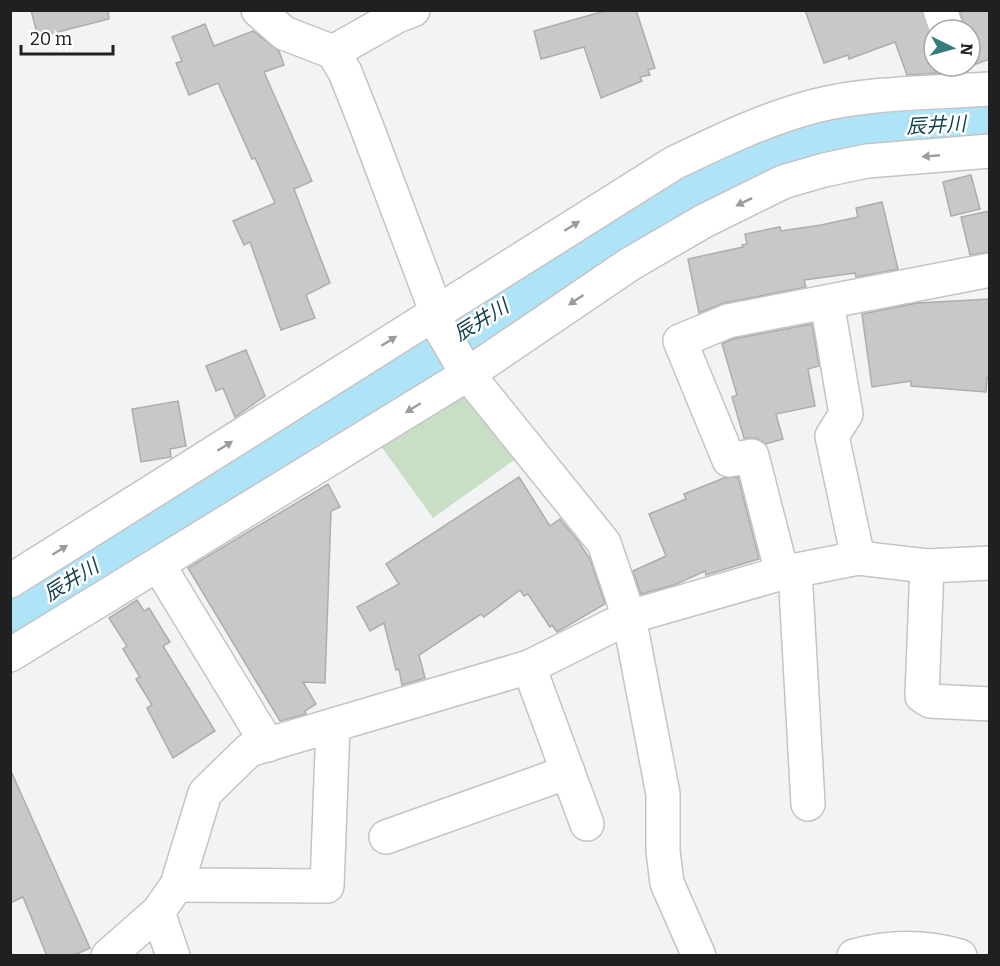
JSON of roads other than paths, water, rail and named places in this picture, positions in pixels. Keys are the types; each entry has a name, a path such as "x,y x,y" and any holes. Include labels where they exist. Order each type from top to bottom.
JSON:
{"street":[{"path":"258,10 284,33 333,52 345,72 366,125 433,314 467,373 604,543 629,617 663,794 663,851 667,883 699,956"},
{"path":"333,52 397,16 414,10"},
{"path":"10,581 674,163 776,117 817,106 973,82"},
{"path":"10,655 159,566 467,373 630,264 704,221 783,182 867,161 990,151"},
{"path":"808,804 789,572 752,456 729,460 680,341 728,321 990,270"},
{"path":"827,302 846,414 832,436 858,558"},
{"path":"108,956 158,912 177,885 205,793 249,750 529,667 629,617 789,572 858,558 927,566 990,563"},
{"path":"159,566 268,745"},
{"path":"927,566 922,696 930,701 990,704"},
{"path":"529,667 587,824"},
{"path":"177,885 327,886 333,726"},
{"path":"386,837 568,772"},
{"path":"158,912 173,956"},
{"path":"854,956 879,948 938,949 960,956"}],"waterway":[{"name":"辰井川","path":"10,618 243,474 351,400 559,272 663,204 776,150 859,129 990,122"}]}
